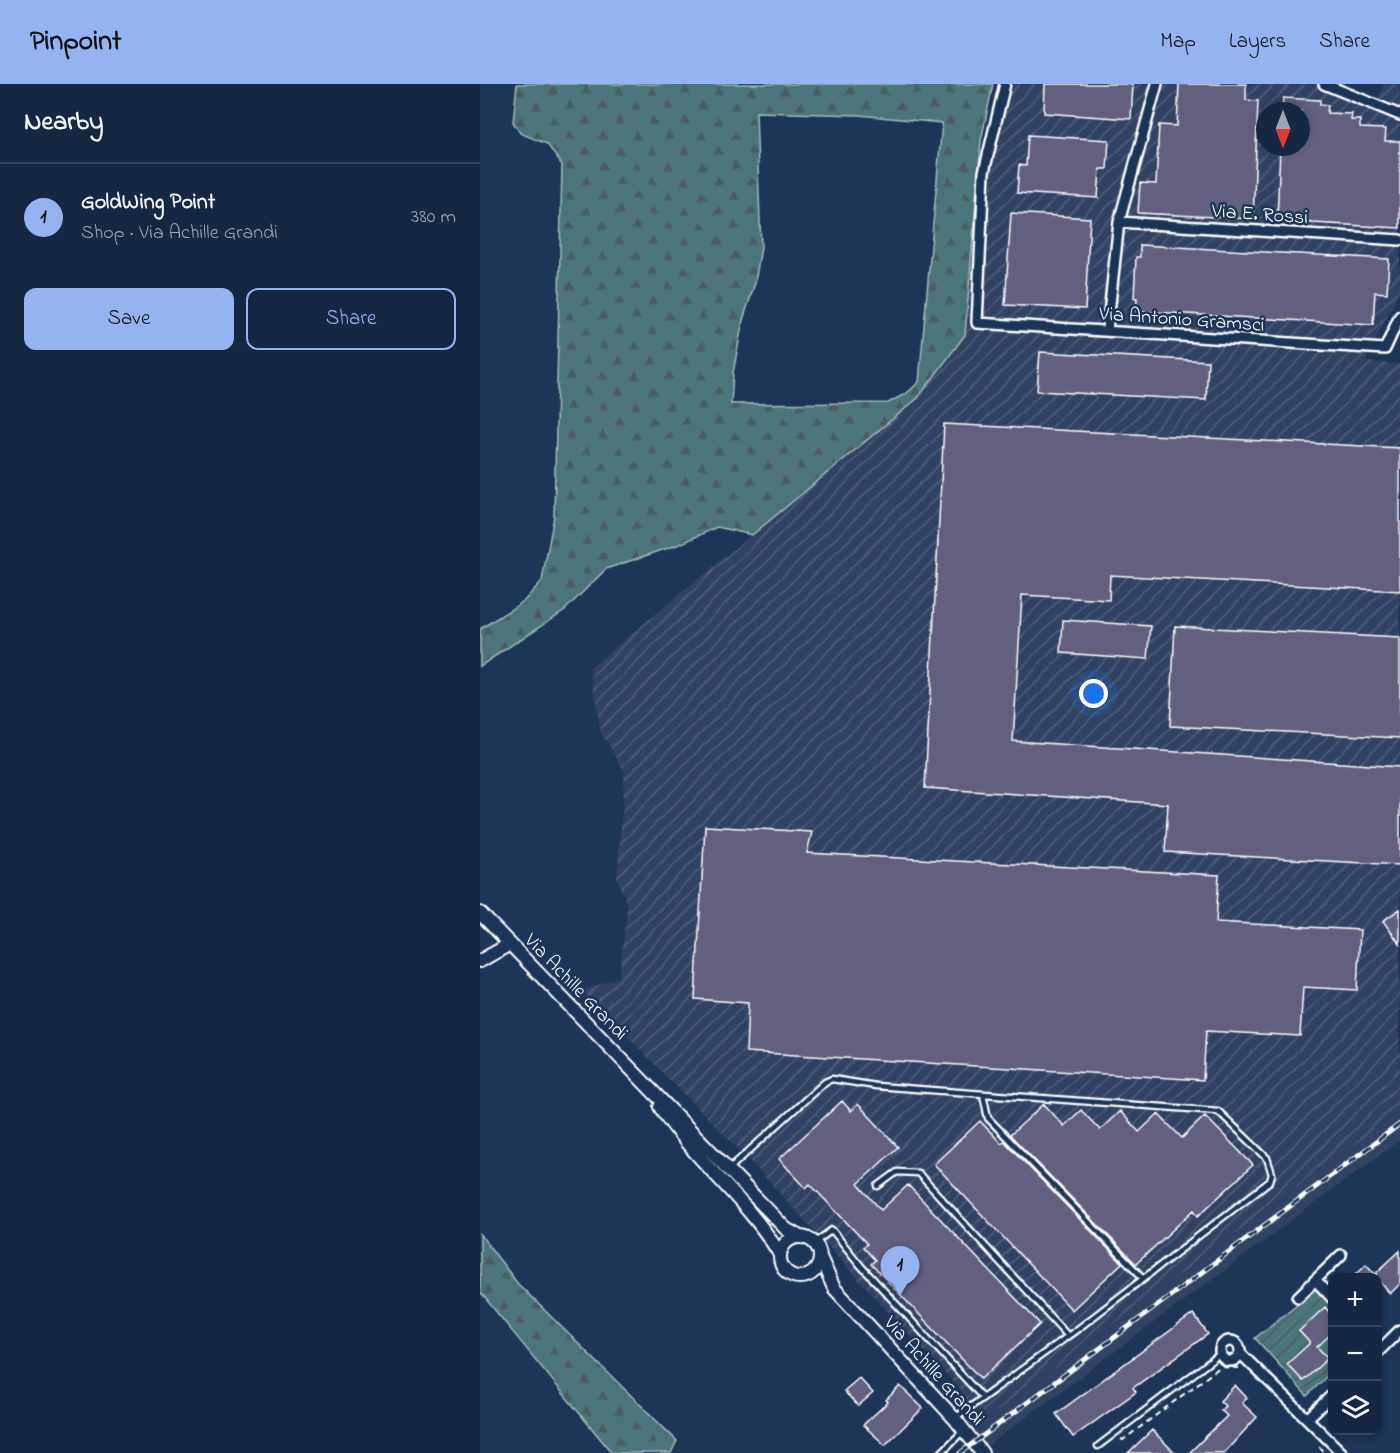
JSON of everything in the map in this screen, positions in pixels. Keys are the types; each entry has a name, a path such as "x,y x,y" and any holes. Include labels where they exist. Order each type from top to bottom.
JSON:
{"street":[{"name":"Via Antonio Gramsci","path":"1005,84 984,172 977,323 1385,348 1400,316"},
{"path":"1107,332 1119,222 1158,84"},
{"path":"1324,84 1400,116"},
{"name":"Via E. Rossi","path":"1119,222 1400,240"},
{"name":"Via Achille Grandi","path":"480,913 786,1229 814,1243 834,1288 955,1419 982,1453"},
{"path":"480,961 510,944"},
{"name":"Via Achille Grandi","path":"646,1086 678,1136 768,1234 779,1253 780,1263 786,1273 798,1278 805,1277 834,1288"},
{"path":"779,1253 787,1241 800,1237"},
{"path":"1298,1297 1341,1255"},
{"path":"805,1277 817,1268 820,1257"},
{"path":"1315,1280 1328,1294"},
{"path":"1382,1345 1400,1330"},
{"path":"1240,1353 1230,1361 1220,1354 1222,1345 1228,1342 1237,1344 1240,1353 1342,1453"},
{"path":"1308,1418 1328,1399"}],"lane":[{"path":"728,1170 825,1082 832,1079 876,1086 1218,1111 1267,1158 1272,1174 1270,1181 1068,1336 955,1419"},
{"path":"983,1094 988,1118 1143,1278"},
{"path":"878,1186 897,1172 918,1173 1068,1336"},
{"path":"814,1243 832,1230 861,1266 983,1398"},
{"path":"1098,1446 1220,1354"},
{"path":"941,1453 963,1431"}],"path":[{"path":"1115,1433 1123,1440 1220,1367 1244,1369"},
{"path":"1312,1438 1324,1453"}],"shaded area":[{"path":"1000,84 1343,84 1378,98 1384,84 1400,84 1400,289 1366,362 1400,364 1400,1110 974,1429 962,1411 962,1392 751,1162 582,991 619,977 627,906 617,877 625,772 601,733 590,668 917,398 965,335 979,171"},
{"path":"1400,1110 1400,1140 986,1447 974,1429"}],"green space":[{"path":"517,84 993,84 981,141 965,335 918,398 752,535 717,527 680,544 606,569 565,610 480,666 480,629 524,601 542,581 554,516 562,165 547,144 520,133 513,122","holes":["756,112 859,115 942,123 919,382 907,393 888,403 731,404 733,373 743,320 755,283 761,247"]},
{"path":"480,1234 518,1284 677,1441 671,1453 612,1453 480,1292"},
{"path":"1317,1288 1328,1300 1328,1375 1307,1396 1255,1338"}],"building":[{"path":"1045,84 1133,84 1131,119 1044,113"},
{"path":"1179,84 1246,84 1246,100 1258,101 1256,102 1253,219 1138,213 1140,183 1156,184 1159,125 1177,126"},
{"path":"1283,98 1320,100 1320,104 1328,105 1327,113 1352,114 1351,120 1360,120 1360,128 1386,129 1385,141 1400,141 1400,228 1277,221 1280,156 1310,156 1310,102 1283,102"},
{"path":"1028,135 1109,140 1107,169 1100,169 1098,198 1017,193 1019,165 1026,166"},
{"path":"1011,213 1090,218 1085,309 1005,305"},
{"path":"1140,245 1389,259 1387,293 1375,292 1373,325 1136,311 1137,298 1134,298 1136,257 1140,257"},
{"path":"1040,352 1208,361 1206,400 1037,391"},
{"path":"944,424 1400,448 1400,591 1110,575 1109,600 1022,595 1013,741 1400,767 1400,865 1165,852 1168,804 925,788"},
{"path":"1063,620 1151,626 1148,659 1061,653"},
{"path":"1175,626 1400,638 1400,738 1170,726"},
{"path":"705,826 812,832 807,853 1219,875 1216,922 1360,930 1357,990 1303,987 1300,1036 1206,1031 1203,1080 746,1052 748,1003 695,999"},
{"path":"1400,909 1400,944 1383,921"},
{"path":"842,1101 851,1111 858,1104 898,1147 858,1184 881,1210 908,1185 1040,1324 981,1379 871,1264 875,1260 863,1247 867,1244 810,1184 806,1188 779,1159"},
{"path":"1044,1104 1064,1126 1081,1110 1100,1130 1120,1111 1139,1132 1158,1114 1182,1138 1205,1116 1253,1165 1198,1216 1194,1210 1136,1264 1010,1135"},
{"path":"980,1121 1001,1143 1004,1141 1122,1263 1072,1310 934,1164"},
{"path":"1400,1251 1400,1284 1390,1294 1382,1284 1382,1273 1377,1272"},
{"path":"1366,1264 1374,1273 1357,1273"},
{"path":"1325,1307 1328,1311 1328,1337 1317,1347 1328,1358 1303,1381 1287,1364 1310,1343 1299,1331"},
{"path":"1193,1314 1208,1334 1133,1388 1136,1392 1073,1437 1056,1414"},
{"path":"859,1378 873,1393 858,1406 844,1391"},
{"path":"1235,1385 1247,1398 1242,1403 1257,1417 1224,1453 1189,1453 1227,1416 1221,1410 1225,1406 1220,1401"},
{"path":"900,1386 923,1408 885,1445 863,1425 888,1402 886,1400"},
{"path":"1152,1430 1175,1453 1128,1453"}],"railway":[{"path":"960,1453 1400,1124"}],"place":[{"name":"GoldWing Point","path":"900,1296"}]}
